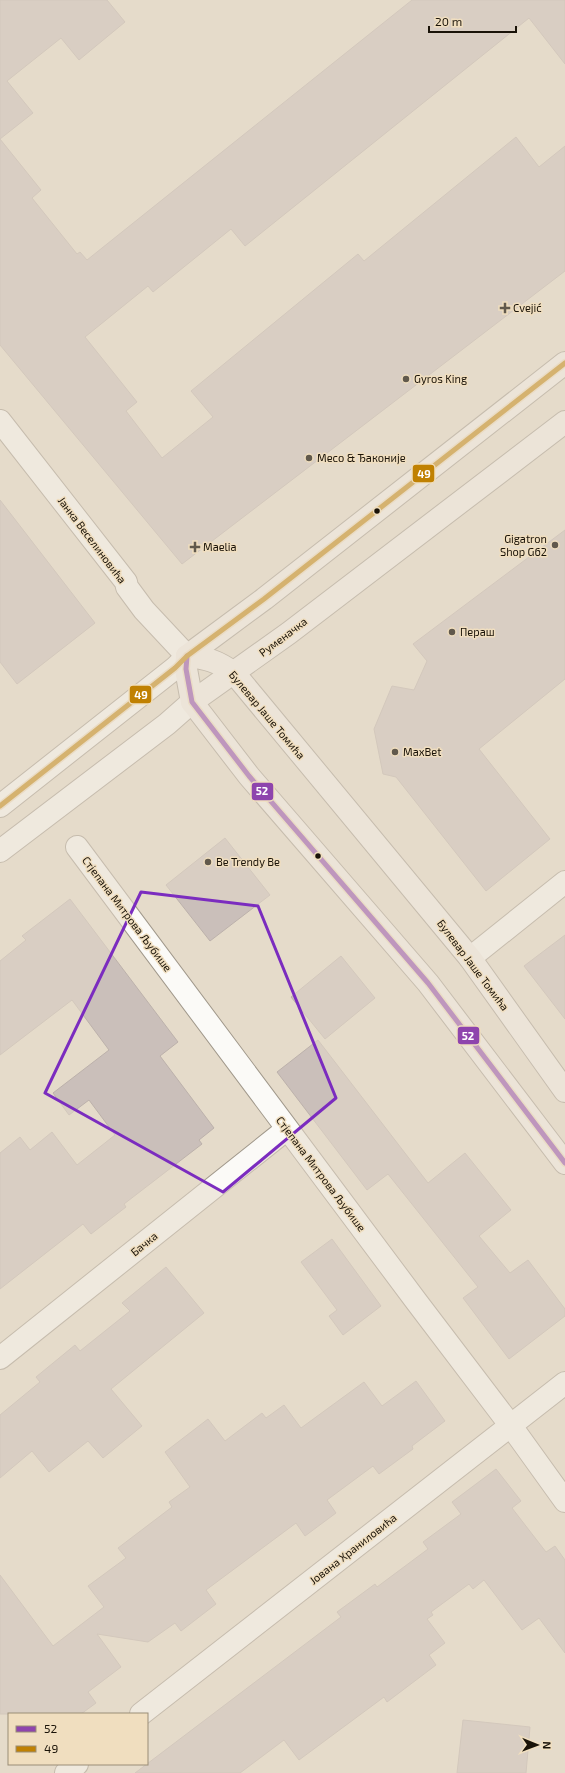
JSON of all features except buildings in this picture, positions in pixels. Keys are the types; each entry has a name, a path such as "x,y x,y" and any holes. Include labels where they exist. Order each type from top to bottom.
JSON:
{"main road":[{"path":"565,363 264,599 187,656 187,676 192,702 249,776 428,983 565,1163"},
{"name":"Руменачка","path":"192,702 289,633 565,422"},
{"name":"Булевар Јаше Томића","path":"187,656 204,657 219,662 234,673 470,958 565,1091"}],"street":[{"name":"Јанка Веселиновића","path":"0,421 126,582 127,587 144,610 187,656"},
{"path":"0,806 175,668 187,656"},
{"name":"Руменачка","path":"0,851 167,724 192,702"},
{"name":"Стјепана Митрова Љубише","path":"77,847 511,1426 565,1501"},
{"path":"470,958 565,882"},
{"name":"Бачка","path":"0,1358 287,1129"},
{"name":"Јована Храниловића","path":"142,1713 565,1383"},
{"path":"66,1773 76,1765"}],"highlighted area":[{"path":"141,892 258,906 336,1098 223,1192 45,1093"}],"transit line":[{"name":"49","path":"0,806 175,668 187,656 264,599 565,363"},
{"name":"52","path":"187,656 186,669 192,702 249,776 428,983 565,1163"}],"place":[{"name":"Cvejić","path":"505,308"},
{"name":"Gyros King","path":"406,379"},
{"name":"Месо & Ђаконије","path":"309,458"},
{"name":"Gigatron Shop G62","path":"555,545"},
{"name":"Maelia","path":"195,547"},
{"name":"Пераш","path":"452,632"},
{"name":"MaxBet","path":"395,752"},
{"name":"Be Trendy Be","path":"208,862"}]}
